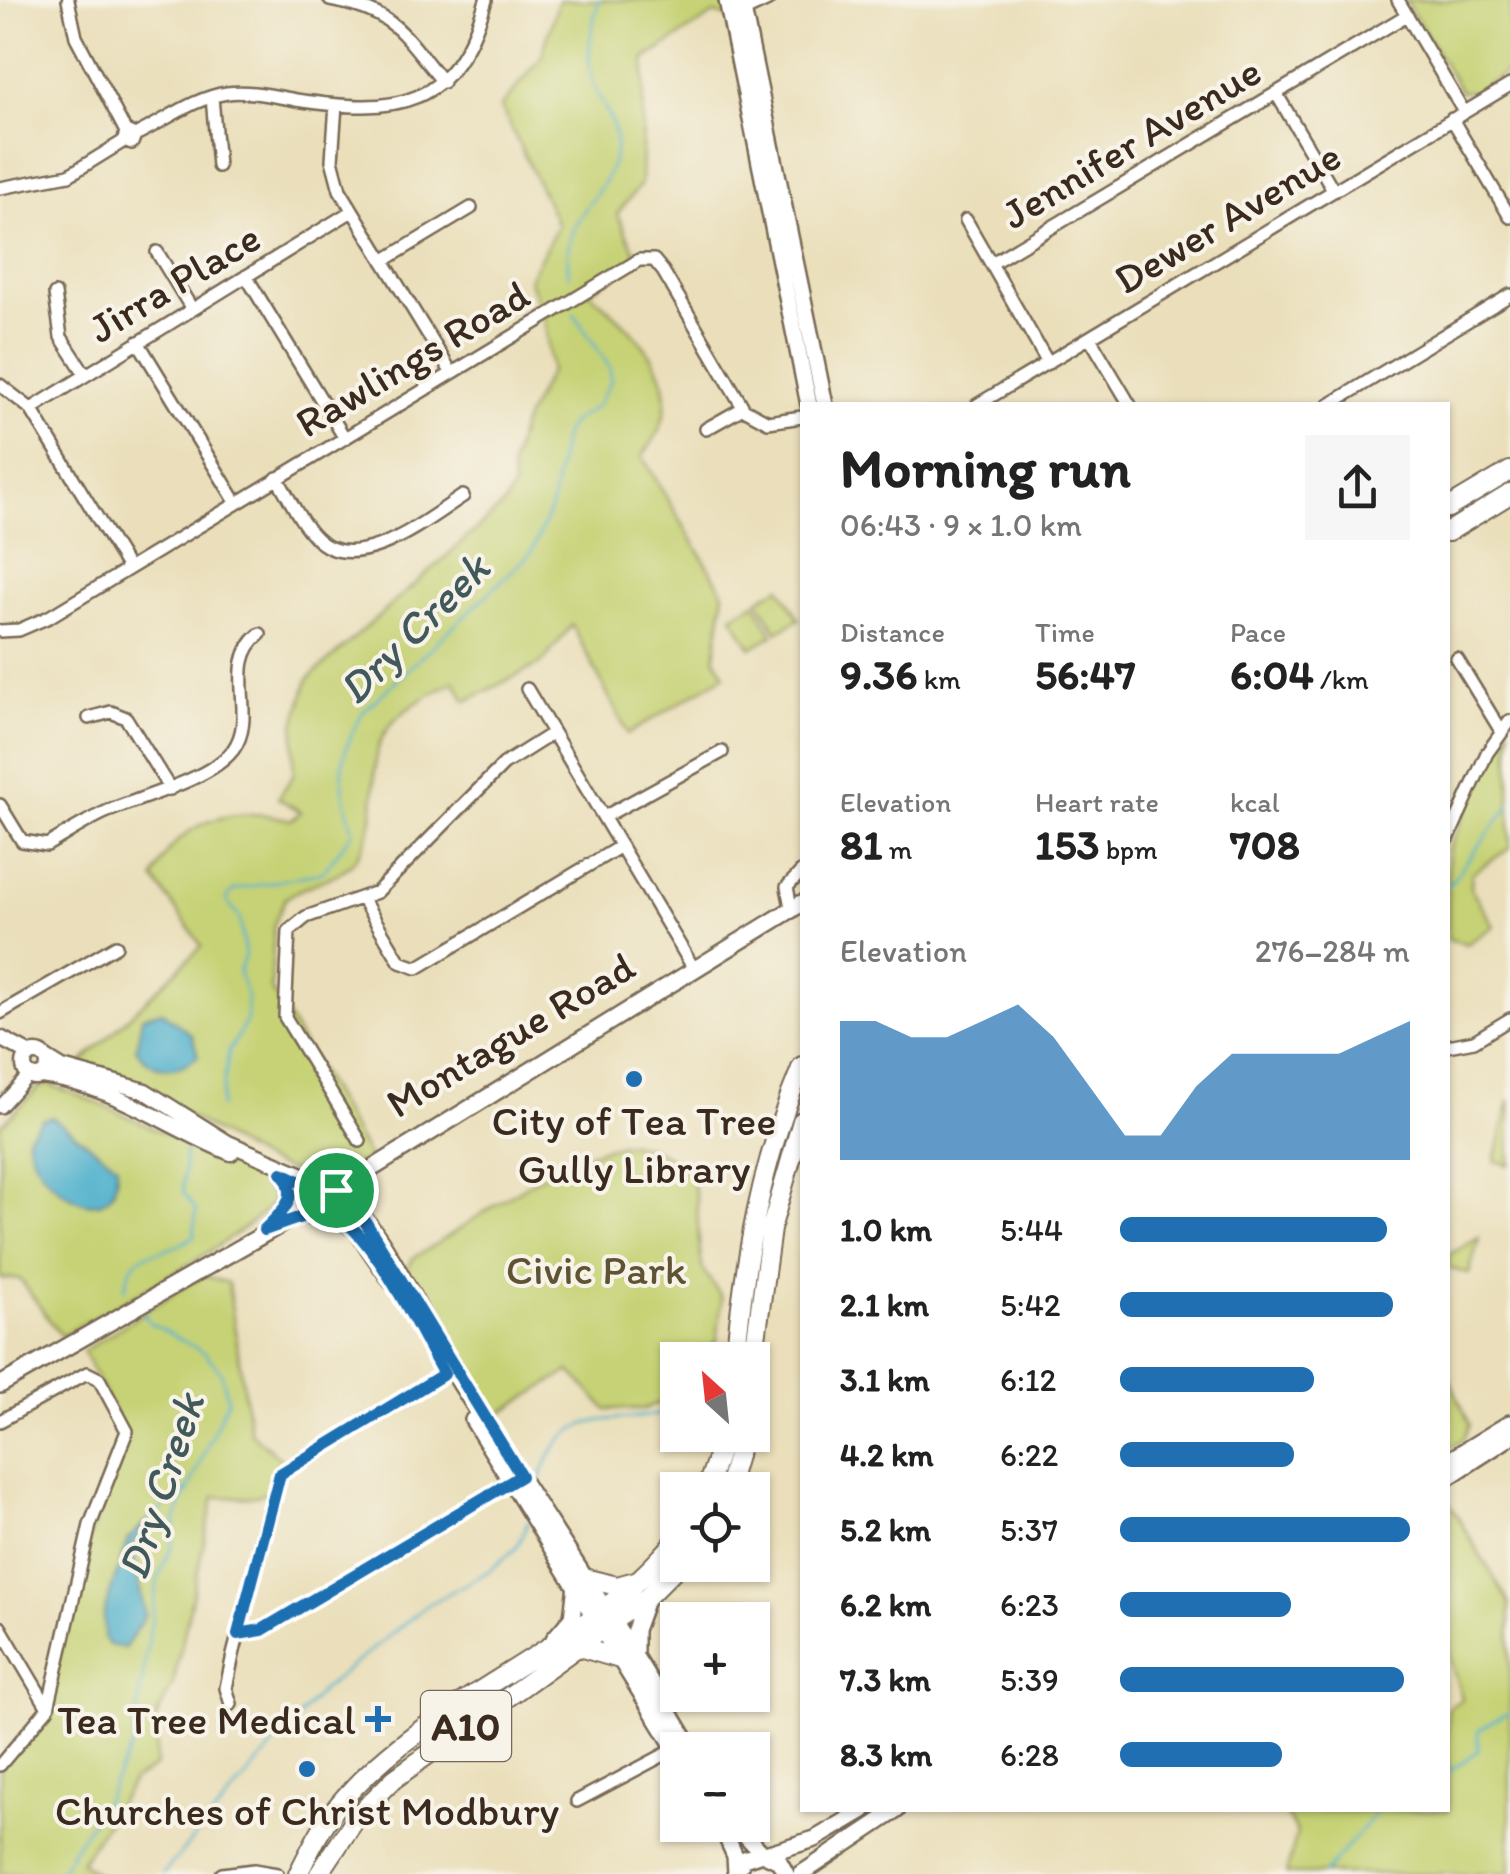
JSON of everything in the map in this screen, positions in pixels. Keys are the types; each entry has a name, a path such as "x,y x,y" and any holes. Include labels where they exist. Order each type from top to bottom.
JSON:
{"main road":[{"path":"728,0 739,10 824,402"},
{"path":"739,10 807,402"},
{"path":"1450,507 1508,482"},
{"path":"1450,530 1508,482"},
{"name":"Montague Road","path":"0,1385 799,908"},
{"path":"737,1342 753,1215 770,1150 800,1071"},
{"path":"756,1342 770,1228 800,1128"},
{"path":"328,1190 361,1228 582,1582 669,1732"},
{"path":"328,1190 376,1237 448,1372"},
{"path":"264,1230 329,1211 356,1230 392,1282"},
{"path":"1450,1460 1510,1423"},
{"path":"1450,1476 1510,1437"},
{"name":"A10","path":"643,1588 660,1564"},
{"name":"A10","path":"298,1874 310,1849 346,1797 374,1768 411,1738 545,1649 604,1618 660,1577"},
{"path":"582,1582 643,1588 628,1658"},
{"path":"545,1649 572,1618 582,1582"},
{"name":"A10","path":"319,1874 358,1814 424,1755 580,1647 604,1618"},
{"path":"580,1647 628,1658"},
{"path":"310,1849 350,1811 358,1814"},
{"path":"735,1873 744,1859 814,1839 861,1812"},
{"path":"801,1874 894,1812"},
{"path":"729,1842 735,1856 735,1873"},
{"path":"752,1842 763,1854 779,1861 786,1874"}],"street":[{"path":"68,0 76,37 129,136"},
{"path":"330,0 366,6 388,18 442,82"},
{"path":"0,188 69,175 129,136 212,97 239,92 336,105 392,107 422,96 442,82 472,45 486,0"},
{"path":"739,10 768,0"},
{"path":"1398,0 1510,217"},
{"name":"Jennifer Avenue","path":"992,263 1407,16"},
{"name":"Dewer Avenue","path":"982,402 1510,85"},
{"path":"1276,93 1334,192"},
{"path":"212,97 218,166"},
{"path":"336,105 333,174 451,372"},
{"path":"383,262 471,208"},
{"name":"Jirra Place","path":"30,409 352,211"},
{"path":"966,220 1048,363"},
{"path":"158,252 192,309"},
{"name":"Rawlings Road","path":"0,631 31,626 640,260 654,260 743,408"},
{"path":"246,276 344,437"},
{"path":"54,294 61,337 85,374"},
{"path":"1334,402 1510,296"},
{"path":"1090,338 1128,402"},
{"path":"138,342 236,502"},
{"path":"0,385 30,409 128,568"},
{"path":"706,429 743,408 768,422 800,418"},
{"path":"277,478 314,536 323,544 349,552 402,534 462,496"},
{"path":"0,806 28,844 46,846 104,812 170,789 234,747 240,731 242,658 248,644 260,634"},
{"path":"1450,834 1505,726 1457,659"},
{"path":"527,690 694,969"},
{"path":"89,718 110,712 126,718 170,789"},
{"path":"360,1141 285,1017 282,1000 292,927 320,911 363,900 504,764 553,733"},
{"path":"604,818 722,752"},
{"path":"363,900 400,962 418,968 621,846"},
{"path":"799,908 787,887 800,873"},
{"path":"0,1012 116,946"},
{"path":"1450,1046 1474,1041 1510,1019"},
{"path":"0,1038 31,1067"},
{"path":"0,1049 31,1067 116,1096 181,1130 328,1190"},
{"path":"0,1108 31,1067 46,1058 62,1068 145,1091 228,1143 328,1190"},
{"path":"264,1230 290,1200 291,1189 282,1173"},
{"path":"231,1704 226,1688 280,1474 448,1372"},
{"path":"0,1421 80,1374 94,1375 128,1431 90,1525 48,1708 0,1766"},
{"path":"238,1634 262,1630 516,1479"},
{"path":"0,1627 48,1708"},
{"path":"576,1801 660,1758"},
{"path":"222,1874 254,1870 278,1874"}],"green space":[{"path":"559,0 727,0 731,18 714,14 645,59 641,184 617,214 639,260 589,292 627,327 657,365 666,408 659,432 642,456 724,593 715,658 725,675 628,734 572,625 542,663 466,701 454,681 392,723 379,744 371,824 357,857 342,871 285,899 274,924 271,989 369,1157 328,1186 260,1159 169,1104 73,1071 202,946 154,879 163,859 176,843 209,821 249,814 291,820 301,812 278,798 293,776 295,724 308,679 505,504 513,486 511,465 522,425 551,369 544,316 529,279 558,225 501,107 541,58"},
{"path":"1405,0 1510,0 1510,70 1476,91 1461,92"},
{"path":"780,587 799,619 777,632 758,600"},
{"path":"755,603 773,635 751,648 732,616"},
{"path":"1510,729 1510,848 1472,873 1471,888 1494,926 1467,944 1450,940 1450,847 1492,755"},
{"path":"47,1084 272,1182 278,1194 265,1210 213,1249 61,1336 20,1279 0,1278 0,1126 38,1088"},
{"path":"1510,1099 1510,1165 1495,1161"},
{"name":"Civic Park","path":"631,1143 658,1151 688,1174 697,1204 702,1265 722,1299 717,1340 660,1342 660,1403 645,1409 606,1409 570,1371 494,1417 407,1270 413,1258 518,1190 603,1149"},
{"path":"1479,1238 1469,1274 1450,1269 1450,1254"},
{"path":"203,1275 228,1283 250,1432 289,1466 266,1492 214,1497 173,1684 156,1718 156,1766 133,1781 81,1862 97,1874 0,1874 0,1765 44,1716 83,1555 126,1437 83,1351"},
{"path":"1450,1380 1470,1425 1464,1438 1450,1448"},
{"path":"1450,1504 1510,1604 1510,1874 1286,1874 1297,1833 1284,1812 1450,1812 1450,1707 1462,1699 1450,1660"}],"water":[{"path":"161,1011 192,1035 198,1056 190,1062 173,1068 157,1067 136,1049 142,1017"},
{"path":"52,1117 117,1165 114,1188 104,1201 90,1204 74,1199 43,1173 27,1137 42,1119"},
{"path":"152,1517 132,1546 145,1615 125,1648 109,1645 104,1638 104,1612 128,1539"}],"waterway":[{"name":"Dry Creek","path":"569,277 570,238 608,174 616,144 612,122 590,69 590,43 599,0"},
{"name":"Dry Creek","path":"220,1107 229,1051 247,1020 247,998 239,972 245,955 240,919 226,899 234,890 323,872 353,832 342,771 348,744 363,712 531,553 551,508 564,433 572,422 597,406 611,381 610,368 574,314"},
{"path":"1450,883 1510,805"},
{"name":"Dry Creek","path":"125,1289 134,1264 141,1258 194,1236 196,1210 183,1192 185,1151"},
{"name":"Dry Creek","path":"58,1874 105,1800 132,1746 158,1578 173,1543 176,1518 228,1399 221,1372 205,1353 150,1323 144,1314"},
{"path":"537,1489 560,1441 575,1429 591,1422 660,1414"},
{"path":"148,1520 187,1489"},
{"path":"163,1874 321,1691 427,1605 489,1571 516,1548 528,1522"},
{"path":"1450,1771 1478,1751 1478,1730 1510,1712"},
{"path":"1324,1874 1376,1812"}],"place":[{"name":"City of Tea Tree Gully Library","path":"634,1079"},
{"name":"Tea Tree Medical","path":"378,1719"},
{"name":"Churches of Christ Modbury","path":"307,1769"}],"route":[{"path":"282,1173 319,1191 328,1186 336,1190 360,1213 376,1237 452,1369 521,1476 262,1630 238,1634 280,1474 444,1374 392,1282 348,1222 321,1210 264,1230 290,1200 291,1189 282,1173"}]}
